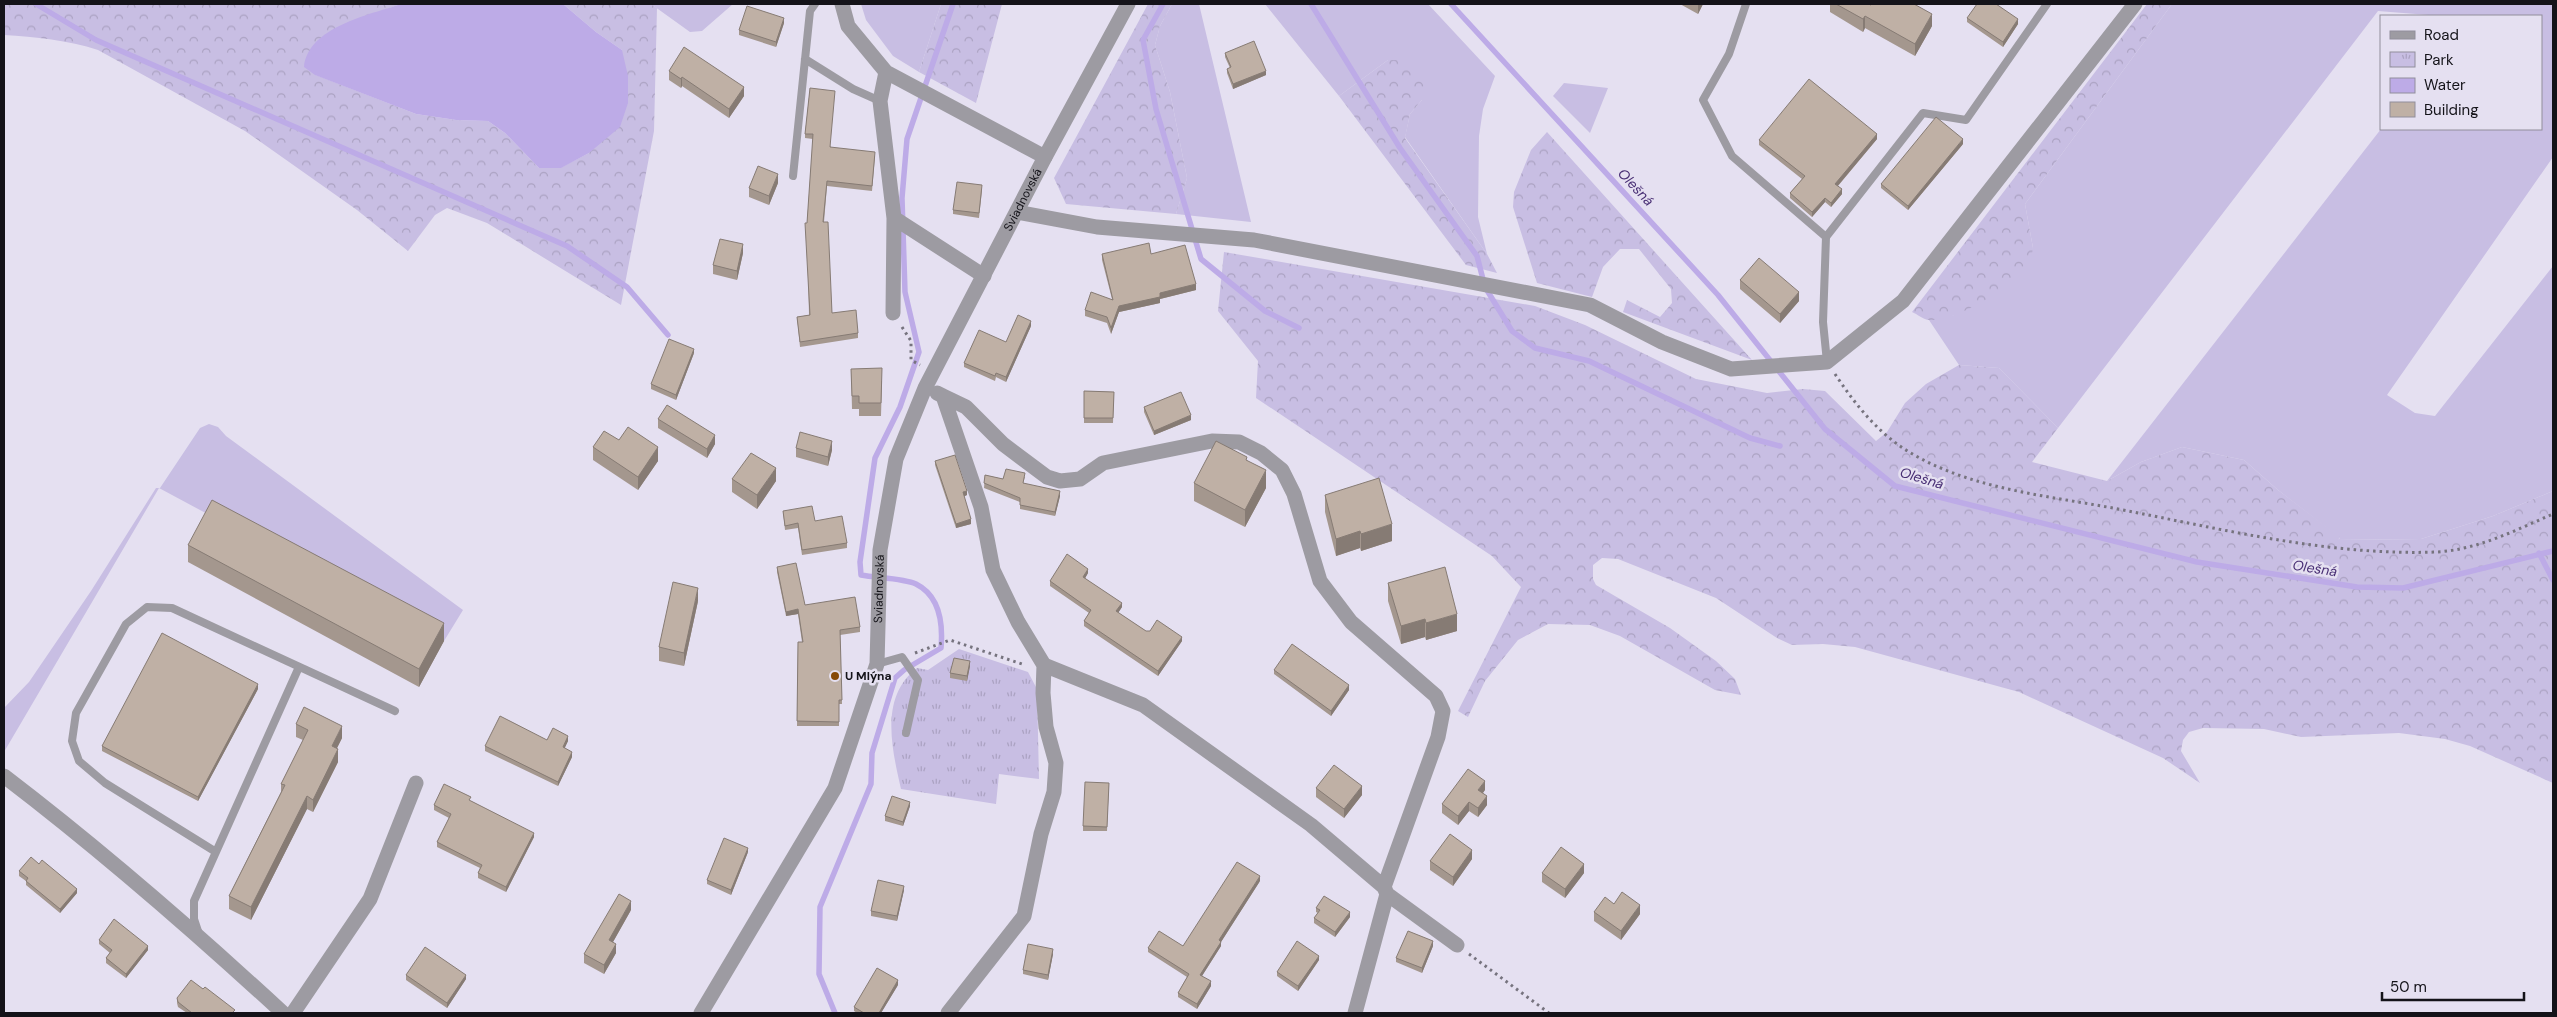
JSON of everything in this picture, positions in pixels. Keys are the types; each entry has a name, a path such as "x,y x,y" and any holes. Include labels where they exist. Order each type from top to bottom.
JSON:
{"street":[{"path":"842,4 848,26 886,72 1045,157"},
{"name":"Sviadnovská","path":"701,1013 835,788 877,664 880,550 896,459 925,388 1045,157 1128,4"},
{"path":"1017,212 1096,227 1254,240 1590,305 1662,342 1731,368 1827,362 1903,301 2135,4"},
{"path":"886,72 880,101 900,223 893,313"},
{"path":"900,223 984,276"},
{"path":"925,388 966,407 1003,444 1048,477 1060,481 1080,478 1103,463 1212,441 1239,442 1261,453 1282,470 1294,494 1320,581 1351,622 1436,696 1443,711 1438,737 1385,891 1355,1013"},
{"path":"943,396 981,507 993,570 1018,622 1044,665 1043,693 1046,727 1056,762 1054,792 1041,834 1024,916 948,1013"},
{"path":"1044,665 1143,704 1311,825 1385,891 1457,944"},
{"path":"4,776 54,814 200,936 283,1013"},
{"path":"293,1013 370,899 416,783"}],"lane":[{"path":"793,176 810,10 815,4"},
{"path":"1746,4 1729,54 1703,100 1732,156 1826,237"},
{"path":"1827,362 1823,322 1826,237 1923,113 1966,120 2047,4"},
{"path":"805,59 852,89 880,101"},
{"path":"216,852 106,783 79,761 72,741 76,713 126,624 147,607 172,608 394,711"},
{"path":"877,664 902,657 918,680 906,733"},
{"path":"200,936 194,919 194,901 299,667"}],"path":[{"path":"893,313 911,341 911,360 921,365"},
{"path":"1827,362 1871,422 1892,441 1916,457 1974,481 2288,541 2364,550 2438,552 2489,541 2553,514"},
{"path":"902,657 950,640 1024,665"},
{"path":"1457,944 1549,1013"}],"green space":[{"path":"4,4 401,4 364,17 316,75 416,114 456,120 488,121 505,133 539,168 560,168 589,153 622,50 596,32 563,4 651,4 657,8 654,131 621,305 487,223 447,208 435,215 408,251 357,210 245,131 98,50 63,41 4,35"},
{"path":"651,4 733,4 702,31 690,32"},
{"path":"861,4 941,4 919,72 893,56 866,20"},
{"path":"941,4 1002,4 976,103 919,72"},
{"path":"1148,4 1172,4 1160,26 1155,45 1170,92 1187,178 1176,214 1066,204 1054,178"},
{"path":"1172,4 1199,4 1251,222 1176,214 1187,178 1170,92 1155,45 1160,26"},
{"path":"1265,4 1428,4 1495,76 1483,109 1479,136 1478,217 1487,254 1405,137 1410,114 1422,100 1388,60 1339,96"},
{"path":"2147,4 2172,4 2025,204 2033,248 2029,270 1968,310 1941,319 1929,320 1912,312"},
{"path":"2172,4 2553,4 2553,157 2387,395 2415,413 2435,416 2553,266 2553,491 2493,516 2421,539 2337,540 2340,538 2278,490 2244,460 2182,447 2141,462 2107,481 2380,130 2542,130 2542,15 2428,15 2378,11 2058,428 1999,368 1959,365 1929,320 1954,315 2033,248 2025,204"},
{"path":"1388,60 1406,60 1420,71 1425,87 1422,100 1410,114 1405,138 1487,254 1497,273 1466,265 1339,96"},
{"path":"1564,83 1608,88 1590,133 1553,96"},
{"path":"1547,132 1752,360 1623,312 1627,300 1660,317 1672,303 1671,289 1639,249 1620,249 1603,267 1592,297 1537,283 1513,207 1514,192 1531,150"},
{"path":"1224,252 1535,306 1585,325 1696,379 1767,393 1803,389 1825,391 1876,441 1887,432 1905,403 1926,384 1959,365 1999,368 2058,428 2032,462 2107,481 2141,462 2182,447 2244,460 2278,490 2340,537 2338,540 2421,539 2493,516 2553,491 2553,783 2470,746 2445,739 2399,733 2301,737 2264,729 2203,728 2189,732 2183,740 2181,751 2200,783 2163,758 2019,692 1855,647 1823,644 1792,645 1777,638 1716,598 1618,559 1602,558 1593,565 1593,579 1596,585 1670,628 1716,661 1735,679 1741,695 1715,690 1620,636 1590,625 1548,624 1518,640 1485,681 1468,717 1458,711 1521,587 1492,556 1256,398 1258,361 1218,311"},
{"path":"209,424 218,427 226,436 463,610 444,641 159,488 200,428"},
{"path":"156,488 159,488 4,752 4,708 29,682 91,591"},
{"path":"959,649 1028,672 1037,689 1039,779 999,774 996,804 901,789 894,757 891,724 897,694 905,680 917,668 928,670"}],"water":[{"path":"401,4 563,4 596,32 622,50 628,76 628,103 620,127 589,153 561,168 539,168 505,133 488,121 456,120 416,114 315,75 304,67 308,53 316,42 328,32 357,18"}],"building":[{"path":"1836,4 1914,4 1932,14 1915,44 1865,16 1863,19"},
{"path":"1977,4 1996,4 2018,19 2003,42 1967,18"},
{"path":"747,6 784,18 776,42 739,30"},
{"path":"1254,41 1266,71 1233,84 1227,69 1231,67 1225,53"},
{"path":"684,47 744,87 729,109 682,77 681,79 669,71"},
{"path":"1809,79 1877,134 1835,184 1842,189 1831,203 1825,198 1812,212 1790,193 1805,176 1759,140"},
{"path":"810,88 835,91 830,147 875,152 872,186 827,181 823,222 828,222 832,313 856,310 858,333 800,342 797,317 810,315 805,223 807,223 813,134 805,134"},
{"path":"1936,117 1963,139 1908,206 1881,184"},
{"path":"758,166 778,174 769,196 749,188"},
{"path":"957,182 982,185 979,213 953,210"},
{"path":"720,239 743,244 737,271 713,265"},
{"path":"1149,243 1151,254 1185,245 1196,284 1160,293 1160,297 1119,306 1111,328 1107,317 1085,310 1091,292 1113,300 1102,254"},
{"path":"1759,258 1799,292 1780,314 1740,280"},
{"path":"1018,315 1031,321 1006,377 996,373 995,376 964,363 979,330 1006,342"},
{"path":"669,339 694,349 676,395 651,384"},
{"path":"882,368 881,403 859,403 859,396 852,396 851,369"},
{"path":"1084,391 1114,392 1113,418 1084,418"},
{"path":"1181,392 1191,415 1154,431 1144,407"},
{"path":"667,405 715,435 707,449 658,419"},
{"path":"628,427 658,447 638,477 593,447 604,431 619,440"},
{"path":"800,432 832,441 828,457 796,448"},
{"path":"1216,441 1247,457 1246,460 1266,470 1245,510 1194,483"},
{"path":"751,453 776,468 757,495 732,479"},
{"path":"955,455 967,491 963,492 971,519 956,524 935,461"},
{"path":"1006,469 1025,473 1023,483 1060,491 1055,512 1020,505 1020,498 984,483 985,475 1003,479"},
{"path":"1379,478 1392,524 1361,534 1360,531 1336,539 1325,495"},
{"path":"212,500 444,623 419,669 188,545"},
{"path":"812,506 815,521 842,516 847,543 802,550 798,523 785,526 783,511"},
{"path":"1067,554 1088,569 1083,577 1122,603 1116,611 1146,631 1150,631 1157,620 1182,637 1158,671 1084,621 1091,610 1050,581"},
{"path":"796,563 805,605 855,597 860,627 840,630 842,700 839,700 839,722 797,721 798,642 803,642 798,609 786,612 777,567"},
{"path":"1445,567 1457,614 1426,623 1425,619 1401,626 1388,583"},
{"path":"673,582 698,588 684,653 659,647"},
{"path":"162,633 258,684 198,797 102,746"},
{"path":"1292,644 1349,685 1331,711 1274,670"},
{"path":"954,658 970,661 967,676 950,673"},
{"path":"304,707 342,726 332,746 338,749 313,800 307,796 251,907 229,896 285,785 281,784 308,730 296,724"},
{"path":"500,716 547,740 553,728 568,736 563,747 572,752 558,782 485,746"},
{"path":"1334,765 1362,786 1344,809 1316,788"},
{"path":"1468,769 1485,781 1478,790 1487,796 1478,808 1469,802 1458,816 1442,804"},
{"path":"1085,782 1109,783 1107,827 1083,826"},
{"path":"444,784 471,797 469,800 534,833 506,887 478,873 482,865 437,842 451,814 434,805"},
{"path":"892,796 910,802 903,822 885,816"},
{"path":"1450,834 1472,850 1453,877 1430,861"},
{"path":"724,838 748,848 731,890 707,880"},
{"path":"1561,847 1584,864 1565,889 1542,873"},
{"path":"31,857 39,864 42,860 77,889 60,909 26,881 28,878 19,871"},
{"path":"1237,862 1260,876 1219,940 1221,942 1200,975 1211,981 1197,1004 1178,993 1189,974 1148,948 1159,931 1183,946"},
{"path":"878,880 904,886 897,916 871,911"},
{"path":"1622,892 1640,905 1621,931 1594,912 1605,897 1614,904"},
{"path":"619,894 631,901 609,940 616,944 604,965 584,954"},
{"path":"1324,896 1350,912 1335,932 1314,918 1320,910 1316,908"},
{"path":"114,919 148,946 126,974 106,958 112,950 99,940"},
{"path":"1408,931 1433,941 1422,968 1396,958"},
{"path":"1297,941 1319,956 1298,986 1277,972"},
{"path":"1028,944 1053,949 1048,975 1023,970"},
{"path":"425,947 466,975 447,1003 406,975"},
{"path":"877,968 898,980 879,1013 864,1013 854,1007"},
{"path":"191,980 203,989 205,987 235,1010 232,1013 192,1013 178,1002 177,998"}],"waterway":[{"path":"36,4 96,40 567,246 627,287 668,335"},
{"path":"835,1013 819,974 820,907 871,784 872,753 895,678 904,670 941,648 938,612 935,603 924,589 911,582 861,575 860,562 875,458 900,407 919,352 905,292 902,198 907,139 953,4"},
{"path":"1163,4 1143,40 1156,109 1201,259 1265,311 1299,328"},
{"path":"1311,4 1400,148 1477,256 1485,287 1512,331 1535,348 1589,361 1750,438 1780,446"},
{"name":"Olešná","path":"1451,4 1718,295 1825,429 1895,486 2197,562 2357,587 2403,588 2553,551"},
{"path":"2539,553 2553,580"}],"place":[{"name":"U Mlýna","path":"835,676"}]}
